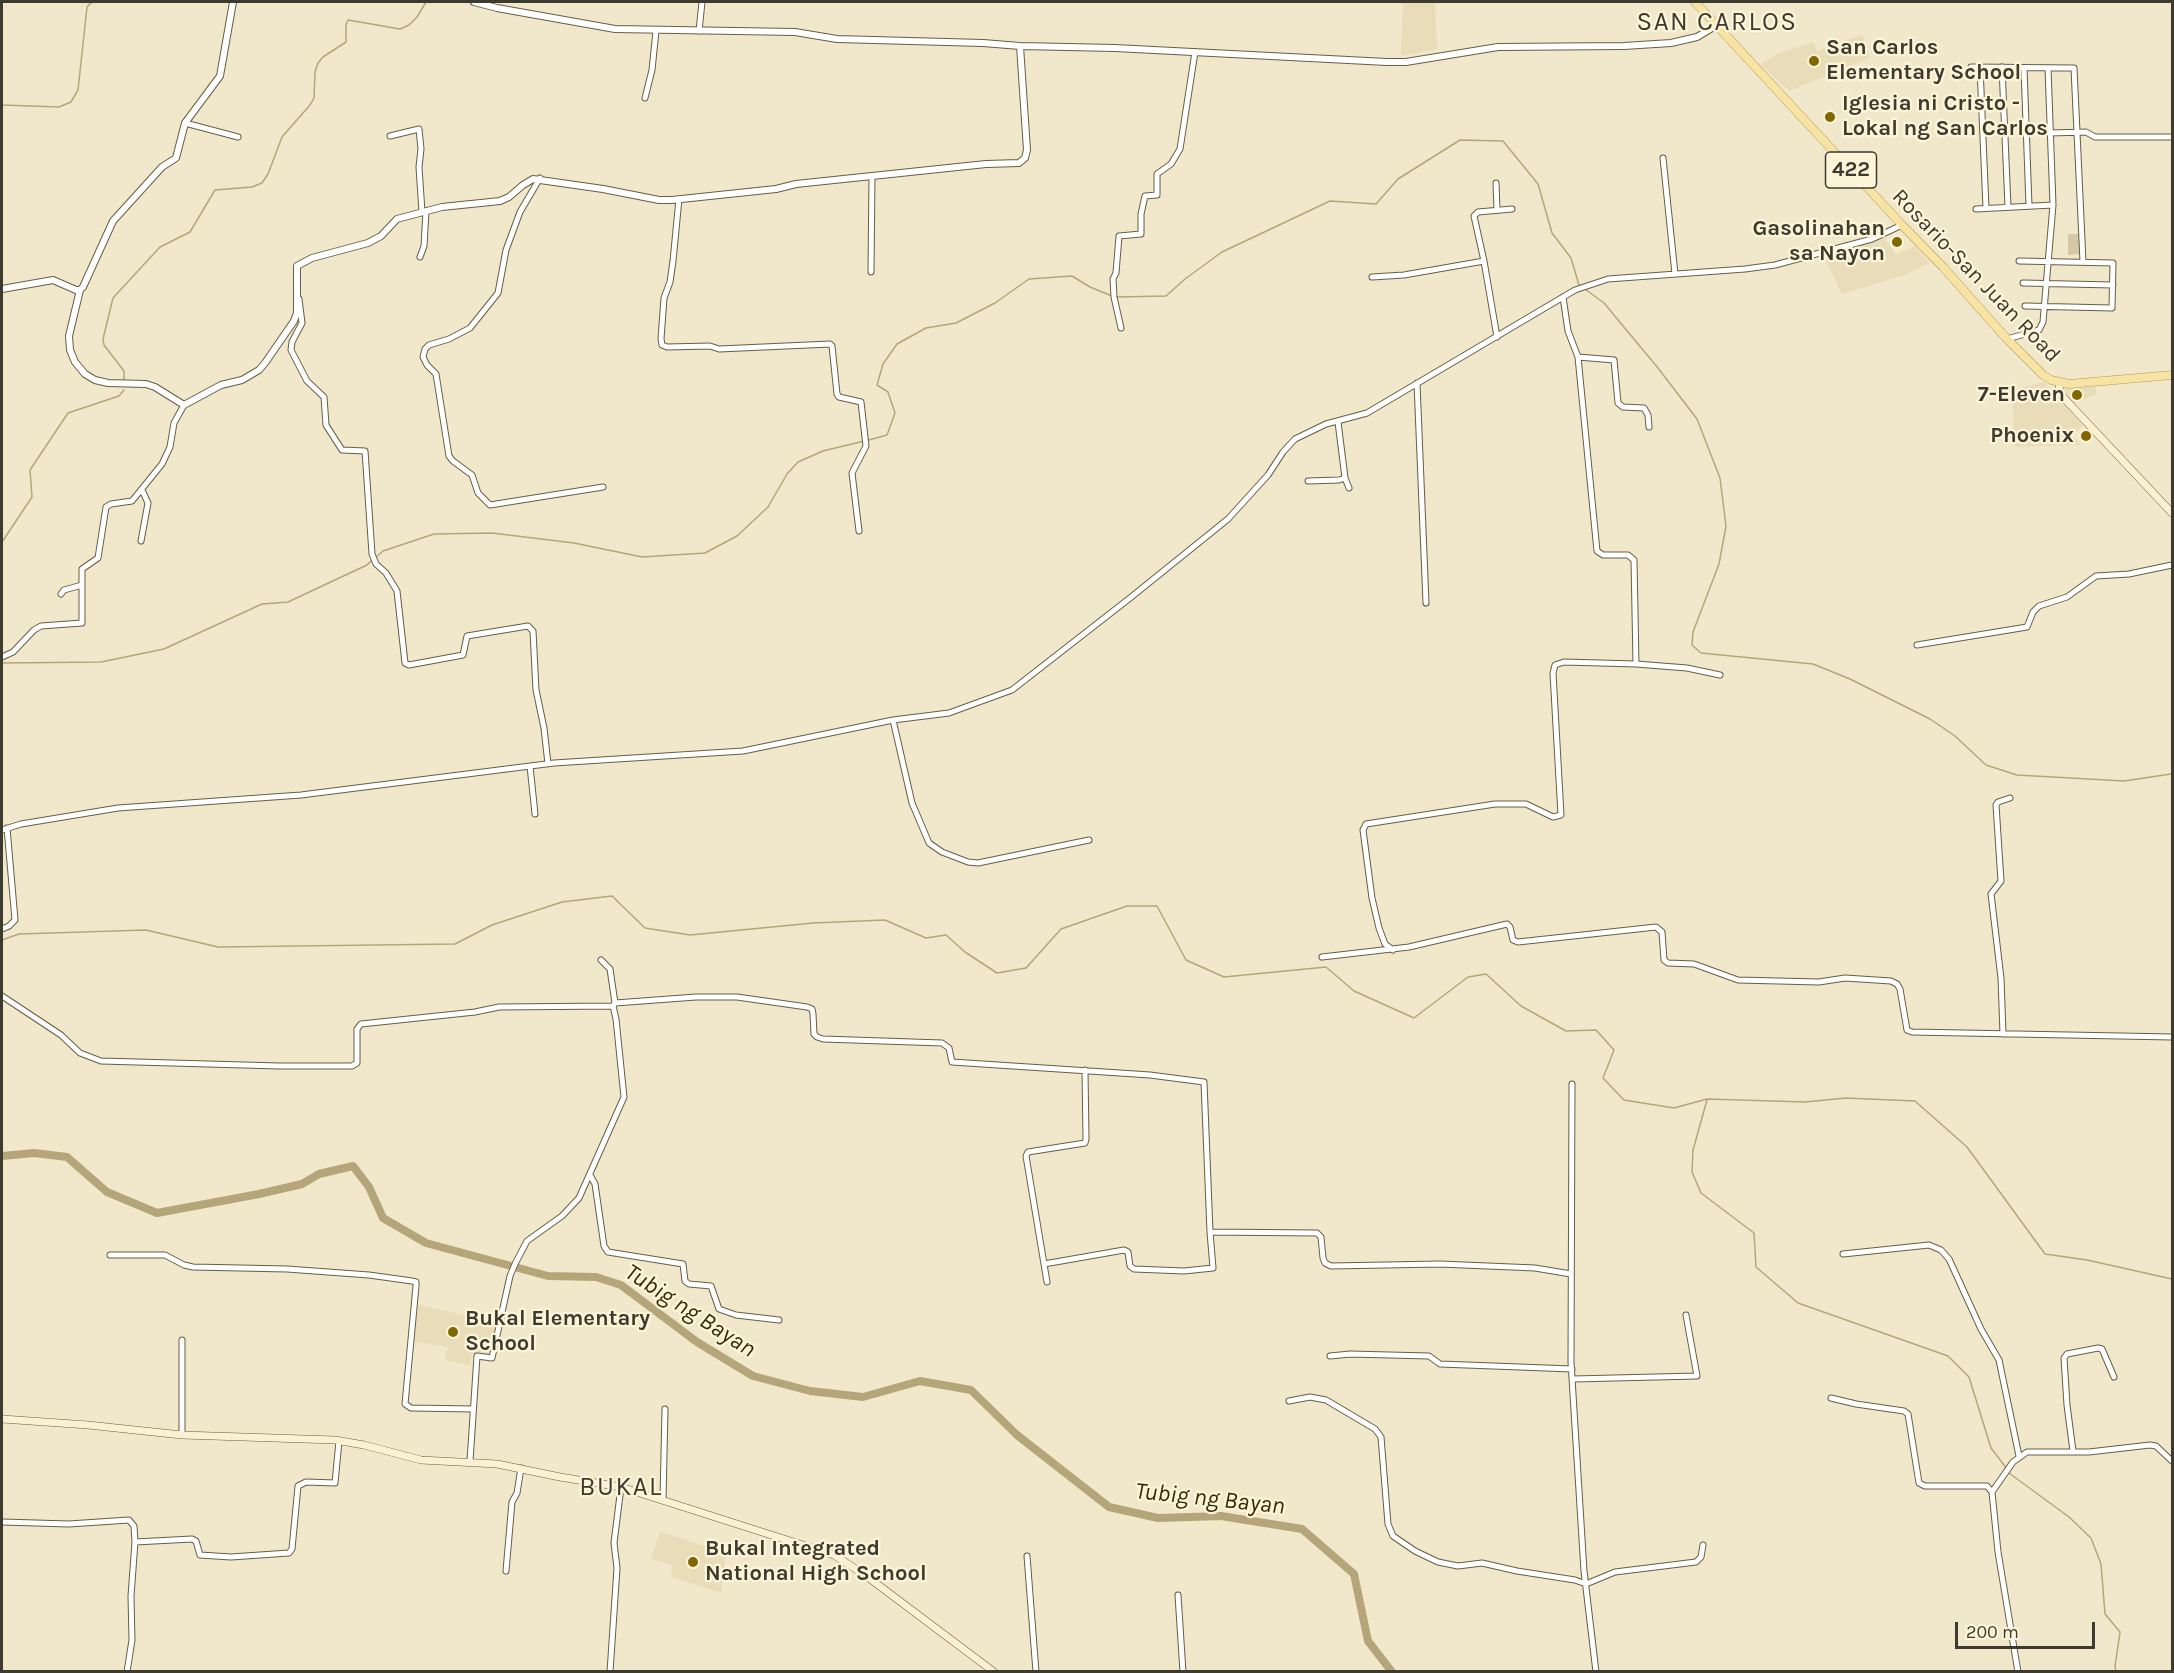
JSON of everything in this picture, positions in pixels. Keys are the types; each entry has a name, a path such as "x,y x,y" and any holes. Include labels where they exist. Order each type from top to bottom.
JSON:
{"main road":[{"name":"Rosario-San Juan Road","path":"1695,2 2043,375 2060,383 2088,383 2172,375"},
{"path":"2060,383 2061,395 2172,513"},
{"path":"2,1419 88,1425 182,1436 339,1441 421,1460 470,1461 621,1487 834,1555 865,1575 994,1671"}],"street":[{"path":"184,405 146,384 108,383 95,380 85,374 75,362 70,350 69,336 80,290 113,221 162,167 176,158 185,123 220,76 233,2"},
{"path":"474,2 593,26 656,31 795,32 837,39 1115,48 1406,62 1498,48 1671,43 1697,37 1717,24"},
{"path":"699,31 702,2"},
{"path":"645,98 652,70 656,31"},
{"path":"548,764 544,728 536,690 533,631 528,626 466,636 463,655 409,665 405,663 397,591 386,573 376,564 372,554 365,451 342,450 326,425 324,397 307,381 291,350 292,342 302,323 295,275 297,266 312,258 368,243 381,236 397,219 442,207 500,201 533,179 540,178 659,200 679,200 776,189 796,184 986,164 1019,163 1025,158 1027,150 1020,46"},
{"path":"1120,328 1113,279 1116,273 1119,236 1141,234 1142,202 1145,196 1157,195 1157,174 1171,165 1180,149 1195,52"},
{"path":"1971,67 2074,68 2083,262"},
{"path":"1980,67 1986,208"},
{"path":"2002,67 2008,207"},
{"path":"2024,68 2029,206"},
{"path":"2007,339 2039,330 2043,322 2053,205 2048,68"},
{"path":"185,123 238,137"},
{"path":"390,136 419,129 421,149 418,167 424,212 424,246 420,257"},
{"path":"2049,133 2086,132 2095,137 2172,137"},
{"path":"1664,158 1675,274"},
{"path":"871,272 872,176"},
{"path":"540,178 520,212 506,250 498,294 470,328 449,339 429,345 423,357 436,375 449,456 472,475 478,493 490,505 603,487"},
{"path":"1496,183 1497,210"},
{"path":"679,200 670,282 664,297 662,345 667,347 710,346 719,349 830,344 838,397 861,402 866,446 852,474 859,531"},
{"path":"1976,209 2053,205"},
{"path":"1497,337 1474,216 1478,212 1512,209"},
{"path":"2,929 15,920 4,829 118,808 301,795 548,764 743,751 893,720 949,713 999,696 1019,685 1228,519 1268,475 1283,452 1295,440 1326,424 1367,413 1575,290 1608,279 1774,265 1872,239 1902,225"},
{"path":"1372,277 1404,275 1484,261"},
{"path":"2019,261 2113,263 2112,308 2025,306"},
{"path":"2,289 53,280 80,290"},
{"path":"2023,283 2113,285"},
{"path":"2,657 13,652 34,630 41,626 82,622 82,569 98,558 106,507 132,501 142,490 166,456 174,423 184,405 221,385 242,380 259,369 294,321 298,294"},
{"path":"1563,297 1569,335 1578,357 1596,546 1600,554 1628,555 1634,560 1636,664"},
{"path":"1578,357 1614,360 1618,403 1623,407 1644,408 1648,415 1649,427"},
{"path":"1417,383 1426,603"},
{"path":"1338,422 1345,478 1349,488"},
{"path":"1308,481 1345,478"},
{"path":"141,541 148,502 142,490"},
{"path":"1917,645 2027,627 2033,612 2039,606 2067,597 2096,576 2129,574 2172,565"},
{"path":"61,594 64,590 82,585"},
{"path":"1393,950 1385,945 1378,928 1363,835 1366,824 1495,804 1526,804 1553,817 1561,815 1553,673 1555,665 1564,662 1636,664 1687,668 1720,675"},
{"path":"893,720 912,803 928,843 942,852 968,862 978,863 1089,840"},
{"path":"530,766 535,814"},
{"path":"2003,1034 2001,978 1991,894 2001,881 1996,805 2010,798"},
{"path":"1322,957 1393,950 1507,924 1513,940 1518,942 1656,927 1662,932 1664,960 1668,963 1694,964 1738,980 1819,982 1845,978 1891,981 1900,989 1907,1030 1912,1032 2172,1037"},
{"path":"470,1461 477,1356 492,1359 510,1276 515,1264 527,1241 562,1216 579,1198 624,1097 610,969 601,960"},
{"path":"2,996 61,1035 80,1053 101,1061 352,1066 357,1063 357,1029 361,1024 499,1007 614,1004 696,997 737,997 807,1006 812,1009 814,1034 823,1039 942,1043 949,1048 952,1062 1150,1075 1204,1082 1213,1268 1184,1271 1134,1269 1130,1266 1128,1252 1124,1250 1044,1264"},
{"path":"1047,1281 1026,1156 1028,1152 1084,1143 1086,1139 1086,1070"},
{"path":"1572,1084 1570,1274 1572,1369 1586,1584 1596,1671"},
{"path":"590,1175 595,1184 604,1246 608,1252 683,1264 685,1281 689,1284 711,1286 719,1309 736,1315 779,1320"},
{"path":"1210,1232 1317,1233 1321,1237 1325,1263 1331,1266 1440,1264 1535,1268 1570,1274"},
{"path":"1843,1254 1929,1245 1941,1250 1949,1259 1981,1329 1999,1360 2019,1456"},
{"path":"110,1255 165,1255 193,1267 287,1269 369,1275 416,1282 405,1404 411,1408 474,1409"},
{"path":"1573,1379 1696,1376 1686,1315"},
{"path":"182,1340 182,1436"},
{"path":"2073,1450 2064,1358 2067,1354 2102,1349 2114,1377"},
{"path":"1330,1356 1350,1354 1429,1356 1440,1364 1572,1369"},
{"path":"1289,1401 1310,1396 1326,1400 1376,1429 1381,1437 1388,1524 1393,1536 1415,1551 1438,1562 1458,1566 1482,1563 1586,1584 1615,1572 1696,1562 1701,1557 1703,1545"},
{"path":"1831,1398 1904,1411 1908,1414 1917,1479 1925,1486 1987,1486 1992,1492 1998,1552 2018,1671"},
{"path":"663,1500 665,1409"},
{"path":"135,1542 192,1539 196,1542 200,1555 231,1557 289,1553 292,1549 298,1486 306,1482 335,1483 339,1441"},
{"path":"1992,1492 2013,1462 2027,1452 2112,1450 2150,1444 2156,1446 2172,1461"},
{"path":"506,1571 512,1502 517,1494 521,1468"},
{"path":"610,1671 617,1568 614,1543 621,1487"},
{"path":"2,1522 69,1524 129,1520 134,1526 135,1542 131,1596 132,1640 127,1671"},
{"path":"1027,1556 1036,1671"},
{"path":"1178,1595 1183,1671"}],"shaded area":[{"path":"1403,2 1435,2 1437,49 1401,56"},
{"name":"San Carlos Elementary School","path":"1862,34 1870,58 1789,91 1760,64 1779,53 1814,42 1817,51"},
{"path":"2068,234 2079,234 2079,254 2068,255"},
{"path":"1884,238 1896,254 1915,246 1930,263 1905,275 1842,294 1824,256"},
{"path":"2044,382 2083,426 2072,435 2081,445 2015,447 2012,390"},
{"path":"2095,387 2097,394 2073,404 2061,389"},
{"name":"Bukal Elementary School","path":"416,1304 496,1323 490,1357 472,1353 470,1365 445,1360 448,1347 410,1341"},
{"name":"Bukal Integrated National High School","path":"660,1531 726,1553 721,1593 671,1577 672,1565 651,1559"}],"waterway":[{"path":"2,105 59,107 71,102 78,90 87,7 92,2"},
{"path":"124,380 124,371 104,345 103,339 113,298 160,247 190,232 215,190 252,187 262,183 268,174 282,137 314,98 315,72 318,63 323,57 346,42 348,20 400,29 409,25 417,17 426,2"},
{"path":"1117,297 1166,296 1222,252 1330,201 1376,204 1398,179 1460,140 1503,141 1538,184 1552,233 1571,258 1579,285"},
{"path":"869,440 887,435 895,413 888,392 877,385 883,364 897,344 926,328 956,323 995,303 1029,279 1072,276 1112,296"},
{"path":"1585,289 1604,303 1697,419 1720,478 1726,526 1719,564 1693,632 1692,645 1701,653 1813,664 1850,679 1930,719 1955,736 1986,765 2017,775 2124,781 2171,774"},
{"path":"2,542 32,497 30,470 68,413 119,396 124,390"},
{"path":"376,557 383,551 434,534 492,533 574,543 642,557 705,553 737,536 768,507 787,474 798,462 823,451 864,441"},
{"path":"2,663 101,662 164,649 262,604 288,602 367,565 372,560"},
{"path":"2,940 19,934 146,930 218,947 455,944 492,925 562,902 612,896 645,928 690,935 813,923 885,920 926,938 946,935 965,952 997,973 1026,968 1061,929 1127,906 1157,906 1186,960 1224,977 1326,967 1354,991 1414,1018 1468,977 1486,974 1521,1006 1566,1031 1596,1030 1614,1050 1603,1078 1624,1100 1674,1108 1707,1099 1805,1102 1846,1098 1915,1101 1967,1147 2045,1254 2087,1260 2172,1279"},
{"path":"1707,1100 1693,1150 1692,1172 1701,1193 1754,1233 1756,1267 1798,1303 1948,1356 1969,1377 1991,1448 2007,1469"},
{"name":"Tubig ng Bayan","path":"2,1156 34,1153 67,1157 107,1192 157,1213 302,1184 319,1174 353,1166 369,1187 383,1218 426,1243 548,1276 596,1277 621,1285 697,1342 753,1376 810,1391 863,1397 920,1381 971,1390 1017,1435 1109,1507 1158,1518 1221,1516 1302,1529 1354,1574 1368,1641 1392,1672"},
{"path":"2009,1473 2069,1517 2091,1538 2101,1564 2105,1614 2120,1632 2116,1672"}],"place":[{"name":"San Carlos Elementary School","path":"1814,61"},
{"name":"Iglesia ni Cristo - Lokal ng San Carlos","path":"1830,117"},
{"name":"Gasolinahan sa Nayon","path":"1897,242"},
{"name":"7-Eleven","path":"2077,395"},
{"name":"Phoenix","path":"2086,436"},
{"name":"Bukal Elementary School","path":"453,1332"},
{"name":"Bukal Integrated National High School","path":"693,1562"}],"district":[{"name":"SAN CARLOS","path":"1717,23"},
{"name":"BUKAL","path":"621,1488"}]}
